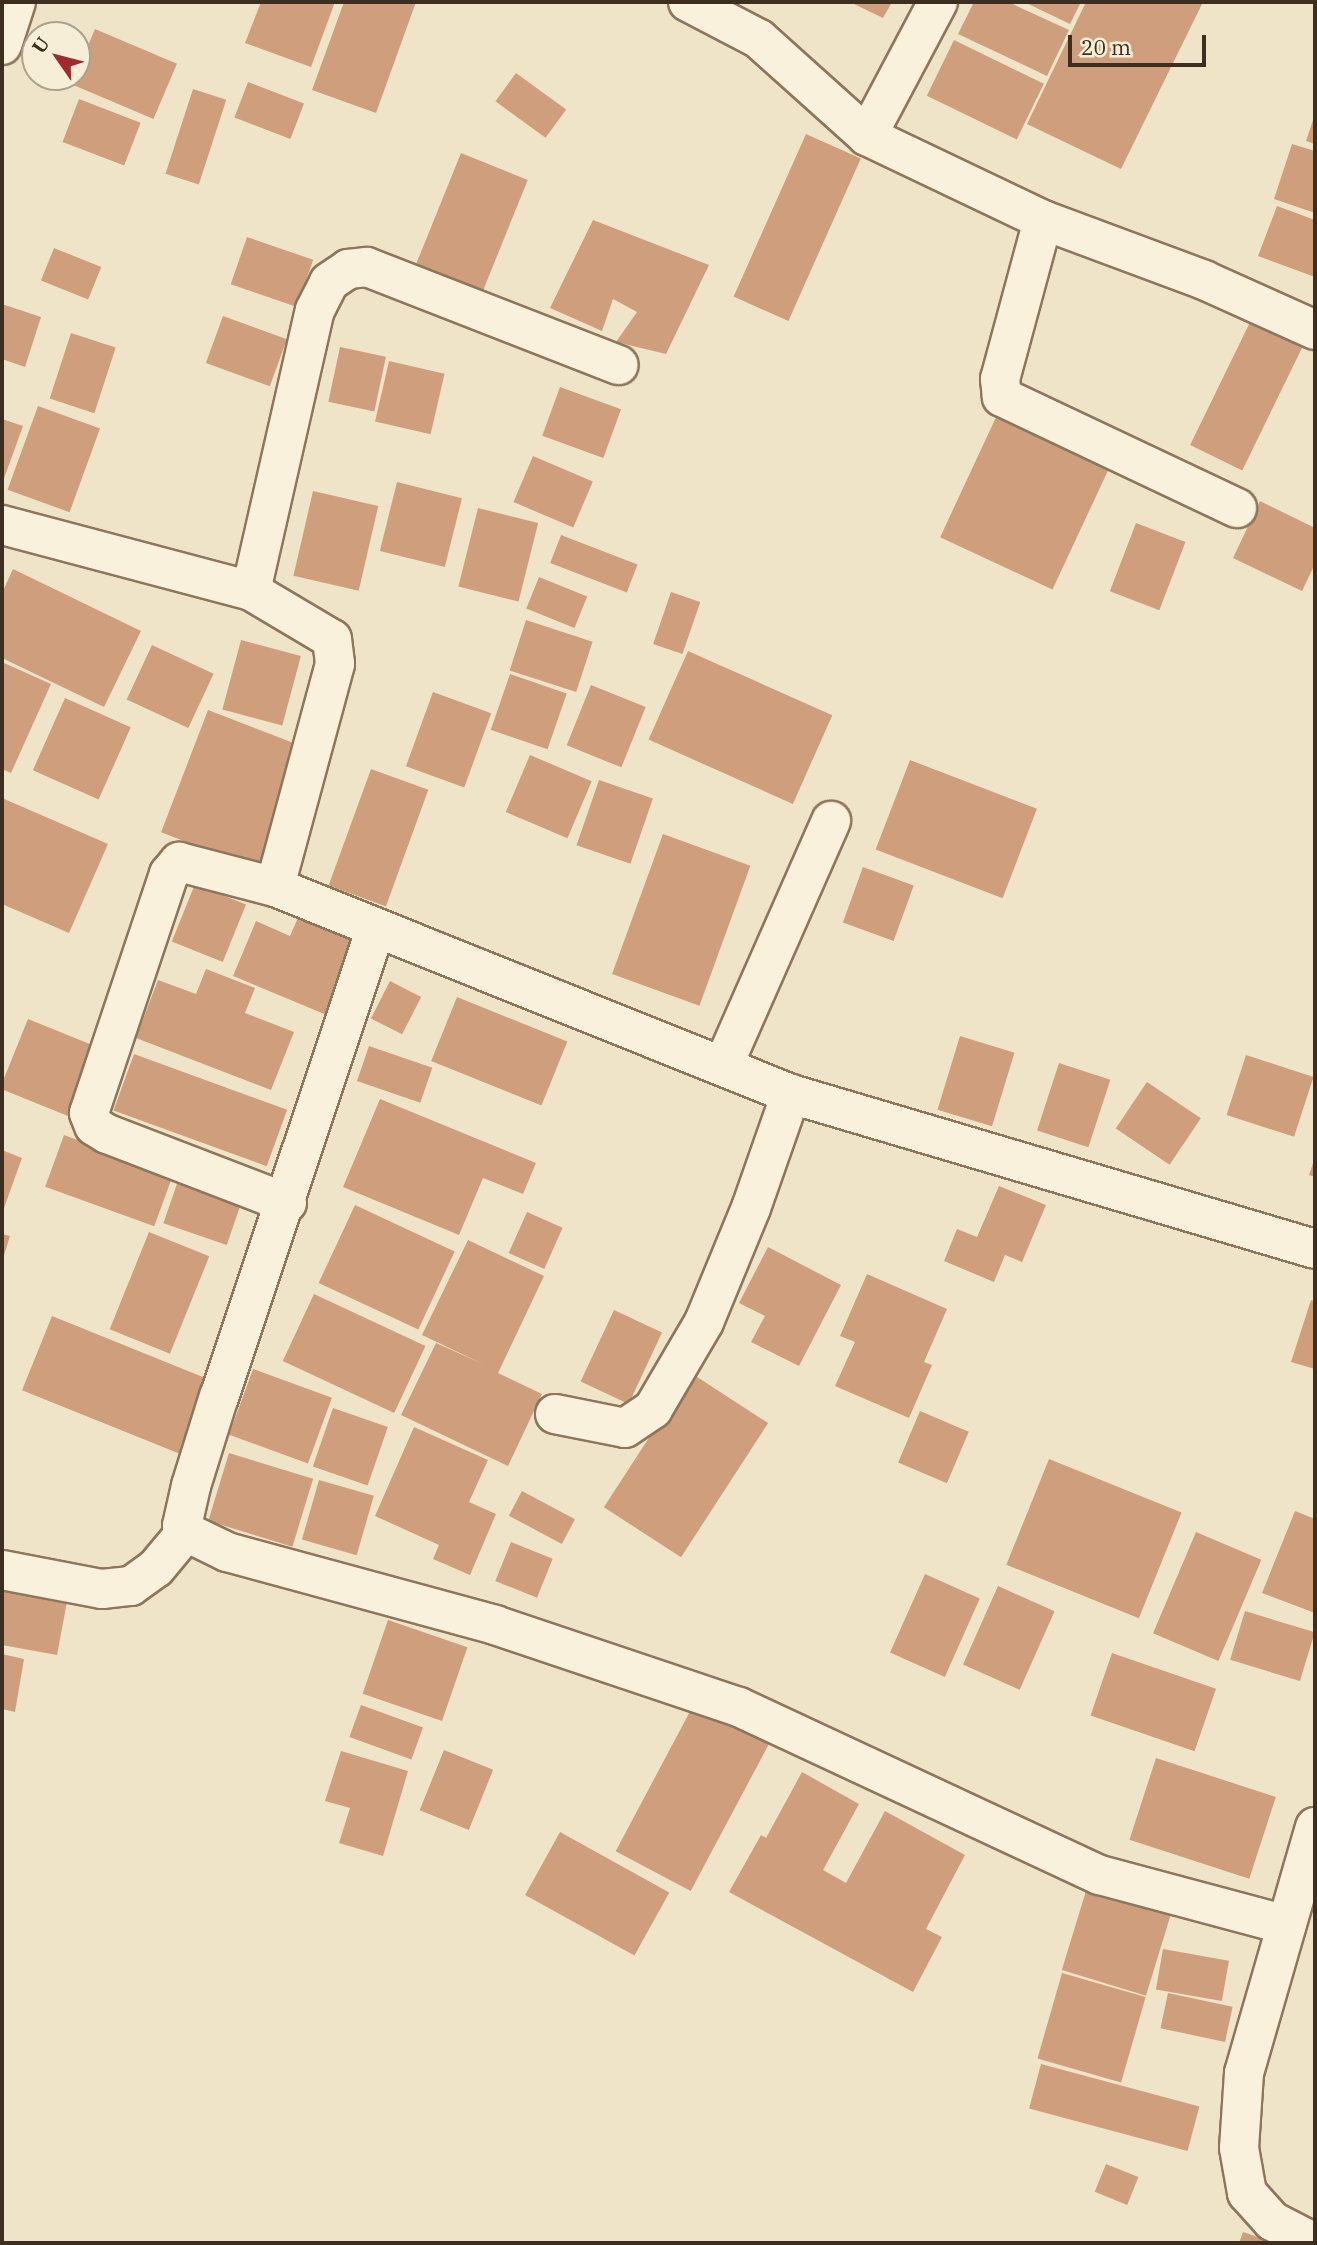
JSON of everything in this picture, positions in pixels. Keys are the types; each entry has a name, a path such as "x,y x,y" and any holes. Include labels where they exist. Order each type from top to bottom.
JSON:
{"street":[{"path":"2,45 16,2"},
{"path":"688,2 759,39 867,135 1043,220 1204,280 1315,330"},
{"path":"867,135 938,2"},
{"path":"1043,220 1000,379 1002,397 1237,508"},
{"path":"251,591 315,310 328,282 348,269 367,268 620,365"},
{"path":"2,525 251,591 332,639 336,652 275,887"},
{"path":"723,1066 831,821"},
{"path":"287,1203 107,1134 94,1126 89,1113 173,868 188,861 275,887 791,1094 1315,1249"},
{"path":"376,928 191,1486 182,1526 186,1532 227,1552 495,1625 739,1707 1100,1875 1286,1925"},
{"path":"555,1415 625,1428 653,1409 704,1322 751,1208 791,1094"},
{"path":"2,1570 102,1589 131,1586 156,1567 186,1532"},
{"path":"1315,1827 1307,1877 1286,1925 1244,2073 1241,2176 1247,2193 1272,2221 1315,2243"}],"building":[{"path":"261,2 335,2 311,67 245,43"},
{"path":"344,2 416,2 376,113 312,90"},
{"path":"850,2 892,2 883,18"},
{"path":"974,2 1008,2 1069,30 1047,76 958,34"},
{"path":"1024,2 1081,2 1070,24"},
{"path":"1086,2 1203,2 1121,169 1027,124"},
{"path":"95,29 177,64 153,119 88,91 91,91 91,38"},
{"path":"954,40 1044,84 1017,140 927,96"},
{"path":"516,73 566,109 546,138 495,101"},
{"path":"248,82 304,104 290,139 234,117"},
{"path":"193,89 226,100 199,184 165,174"},
{"path":"79,99 141,123 124,166 63,142"},
{"path":"1315,114 1315,144 1306,141"},
{"path":"806,134 861,158 788,321 734,297"},
{"path":"1292,144 1315,151 1315,213 1274,199"},
{"path":"461,153 528,180 481,296 414,269"},
{"path":"1277,206 1315,220 1315,277 1258,256"},
{"path":"593,220 709,265 666,354 616,342 637,312 613,299 602,331 550,308"},
{"path":"247,237 313,260 297,307 231,284"},
{"path":"54,248 101,267 88,300 41,280"},
{"path":"2,304 41,317 25,367 2,359"},
{"path":"1255,312 1307,337 1242,470 1190,445"},
{"path":"223,316 287,339 270,386 206,363"},
{"path":"71,333 116,348 94,413 50,399"},
{"path":"340,347 386,357 374,412 328,402"},
{"path":"389,361 445,374 431,434 375,421"},
{"path":"560,387 621,409 603,458 542,436"},
{"path":"38,406 100,429 70,512 8,490"},
{"path":"998,413 1110,465 1052,590 940,537"},
{"path":"2,419 23,426 2,484"},
{"path":"533,456 593,481 573,527 513,502"},
{"path":"397,482 462,498 445,567 380,551"},
{"path":"313,491 378,506 359,591 293,576"},
{"path":"1260,501 1315,528 1315,564 1302,591 1233,558"},
{"path":"478,508 538,523 519,602 458,587"},
{"path":"1136,523 1185,542 1159,610 1110,591"},
{"path":"561,535 638,564 627,592 550,563"},
{"path":"13,569 141,631 104,707 2,658 2,593"},
{"path":"539,577 587,596 574,628 526,609"},
{"path":"671,592 700,602 682,654 653,644"},
{"path":"526,620 593,642 576,692 510,670"},
{"path":"241,640 301,656 282,726 222,710"},
{"path":"152,645 214,674 188,728 127,699"},
{"path":"688,651 832,715 793,804 649,740"},
{"path":"2,662 51,684 11,773 2,769"},
{"path":"510,674 567,694 548,749 491,730"},
{"path":"591,685 646,707 621,767 567,745"},
{"path":"433,692 491,713 464,787 406,766"},
{"path":"65,698 131,727 99,799 33,770"},
{"path":"208,710 306,748 259,870 161,832"},
{"path":"530,755 592,781 567,838 506,812"},
{"path":"910,760 1037,809 1003,898 876,850"},
{"path":"371,769 428,790 386,906 329,886"},
{"path":"599,780 653,799 630,864 577,845"},
{"path":"2,798 108,844 69,933 2,904"},
{"path":"663,834 750,866 699,1006 612,974"},
{"path":"863,867 914,885 894,941 843,922"},
{"path":"195,884 246,905 223,962 172,941"},
{"path":"305,902 365,927 329,1016 233,976 256,921 290,936"},
{"path":"206,969 255,988 245,1013 294,1032 271,1090 136,1038 158,980 196,994"},
{"path":"390,981 421,997 402,1034 371,1018"},
{"path":"457,997 567,1042 541,1106 431,1061"},
{"path":"28,1019 104,1050 76,1119 2,1089"},
{"path":"960,1036 1015,1053 992,1126 937,1110"},
{"path":"369,1046 432,1068 420,1103 357,1081"},
{"path":"134,1054 287,1110 267,1166 113,1110"},
{"path":"1246,1055 1314,1077 1294,1137 1227,1115"},
{"path":"1059,1063 1110,1080 1088,1147 1037,1131"},
{"path":"1147,1082 1201,1118 1170,1165 1116,1128"},
{"path":"380,1099 536,1163 523,1194 483,1178 459,1235 343,1187"},
{"path":"64,1135 173,1175 154,1226 45,1187"},
{"path":"2,1150 22,1158 4,1208 2,1207"},
{"path":"1315,1157 1315,1177 1309,1175"},
{"path":"180,1175 243,1197 227,1245 163,1223"},
{"path":"999,1186 1046,1205 1022,1262 1005,1255 994,1282 944,1261 957,1229 977,1237"},
{"path":"355,1205 455,1251 418,1329 319,1283"},
{"path":"527,1212 563,1228 544,1269 509,1253"},
{"path":"149,1232 209,1256 170,1354 110,1329"},
{"path":"2,1234 10,1236 2,1262"},
{"path":"468,1240 544,1276 498,1373 542,1394 508,1466 401,1415 436,1343 483,1364 422,1335"},
{"path":"768,1247 841,1285 799,1366 751,1342 765,1316 739,1303"},
{"path":"867,1274 947,1309 924,1362 932,1365 909,1418 835,1386 855,1342 840,1336"},
{"path":"314,1294 425,1346 394,1413 283,1361"},
{"path":"1311,1300 1315,1302 1315,1369 1291,1362"},
{"path":"614,1310 662,1332 629,1404 581,1382"},
{"path":"52,1316 210,1380 180,1454 22,1390"},
{"path":"253,1369 332,1398 308,1464 229,1435"},
{"path":"691,1373 768,1423 681,1557 604,1507"},
{"path":"333,1408 388,1427 368,1486 313,1467"},
{"path":"920,1411 969,1432 947,1483 898,1463"},
{"path":"414,1427 488,1460 469,1502 496,1514 470,1575 433,1559 439,1545 375,1516"},
{"path":"229,1453 313,1479 292,1547 208,1521"},
{"path":"1049,1459 1182,1513 1139,1618 1006,1565"},
{"path":"319,1480 374,1496 357,1555 302,1540"},
{"path":"522,1491 575,1519 562,1544 509,1516"},
{"path":"1295,1511 1315,1519 1315,1613 1262,1593"},
{"path":"1196,1532 1261,1560 1218,1661 1153,1633"},
{"path":"511,1542 553,1559 537,1598 495,1581"},
{"path":"925,1574 980,1598 945,1677 890,1653"},
{"path":"2,1578 69,1591 57,1655 2,1645"},
{"path":"998,1586 1055,1611 1020,1690 963,1665"},
{"path":"1245,1611 1315,1632 1300,1681 1230,1660"},
{"path":"388,1620 467,1647 442,1721 363,1694"},
{"path":"1112,1653 1216,1689 1195,1751 1091,1715"},
{"path":"2,1654 24,1659 15,1712 2,1709"},
{"path":"695,1702 770,1742 691,1891 616,1851"},
{"path":"361,1705 423,1728 411,1760 349,1737"},
{"path":"444,1750 493,1770 469,1830 420,1810"},
{"path":"341,1751 408,1771 383,1856 339,1843 350,1808 325,1801"},
{"path":"1156,1758 1276,1797 1249,1879 1129,1840"},
{"path":"802,1772 859,1804 823,1870 846,1883 885,1811 965,1855 926,1929 942,1937 913,1992 729,1892 761,1835 766,1838"},
{"path":"560,1832 669,1893 634,1956 525,1895"},
{"path":"1089,1881 1173,1907 1146,1996 1062,1970"},
{"path":"1163,1949 1229,1961 1222,2001 1156,1989"},
{"path":"1062,1973 1146,1997 1121,2083 1037,2059"},
{"path":"1168,1993 1233,2007 1225,2042 1161,2028"},
{"path":"1041,2064 1199,2106 1188,2151 1029,2108"},
{"path":"1106,2164 1138,2177 1127,2205 1095,2192"},
{"path":"1243,2232 1276,2243 1239,2243"}]}
